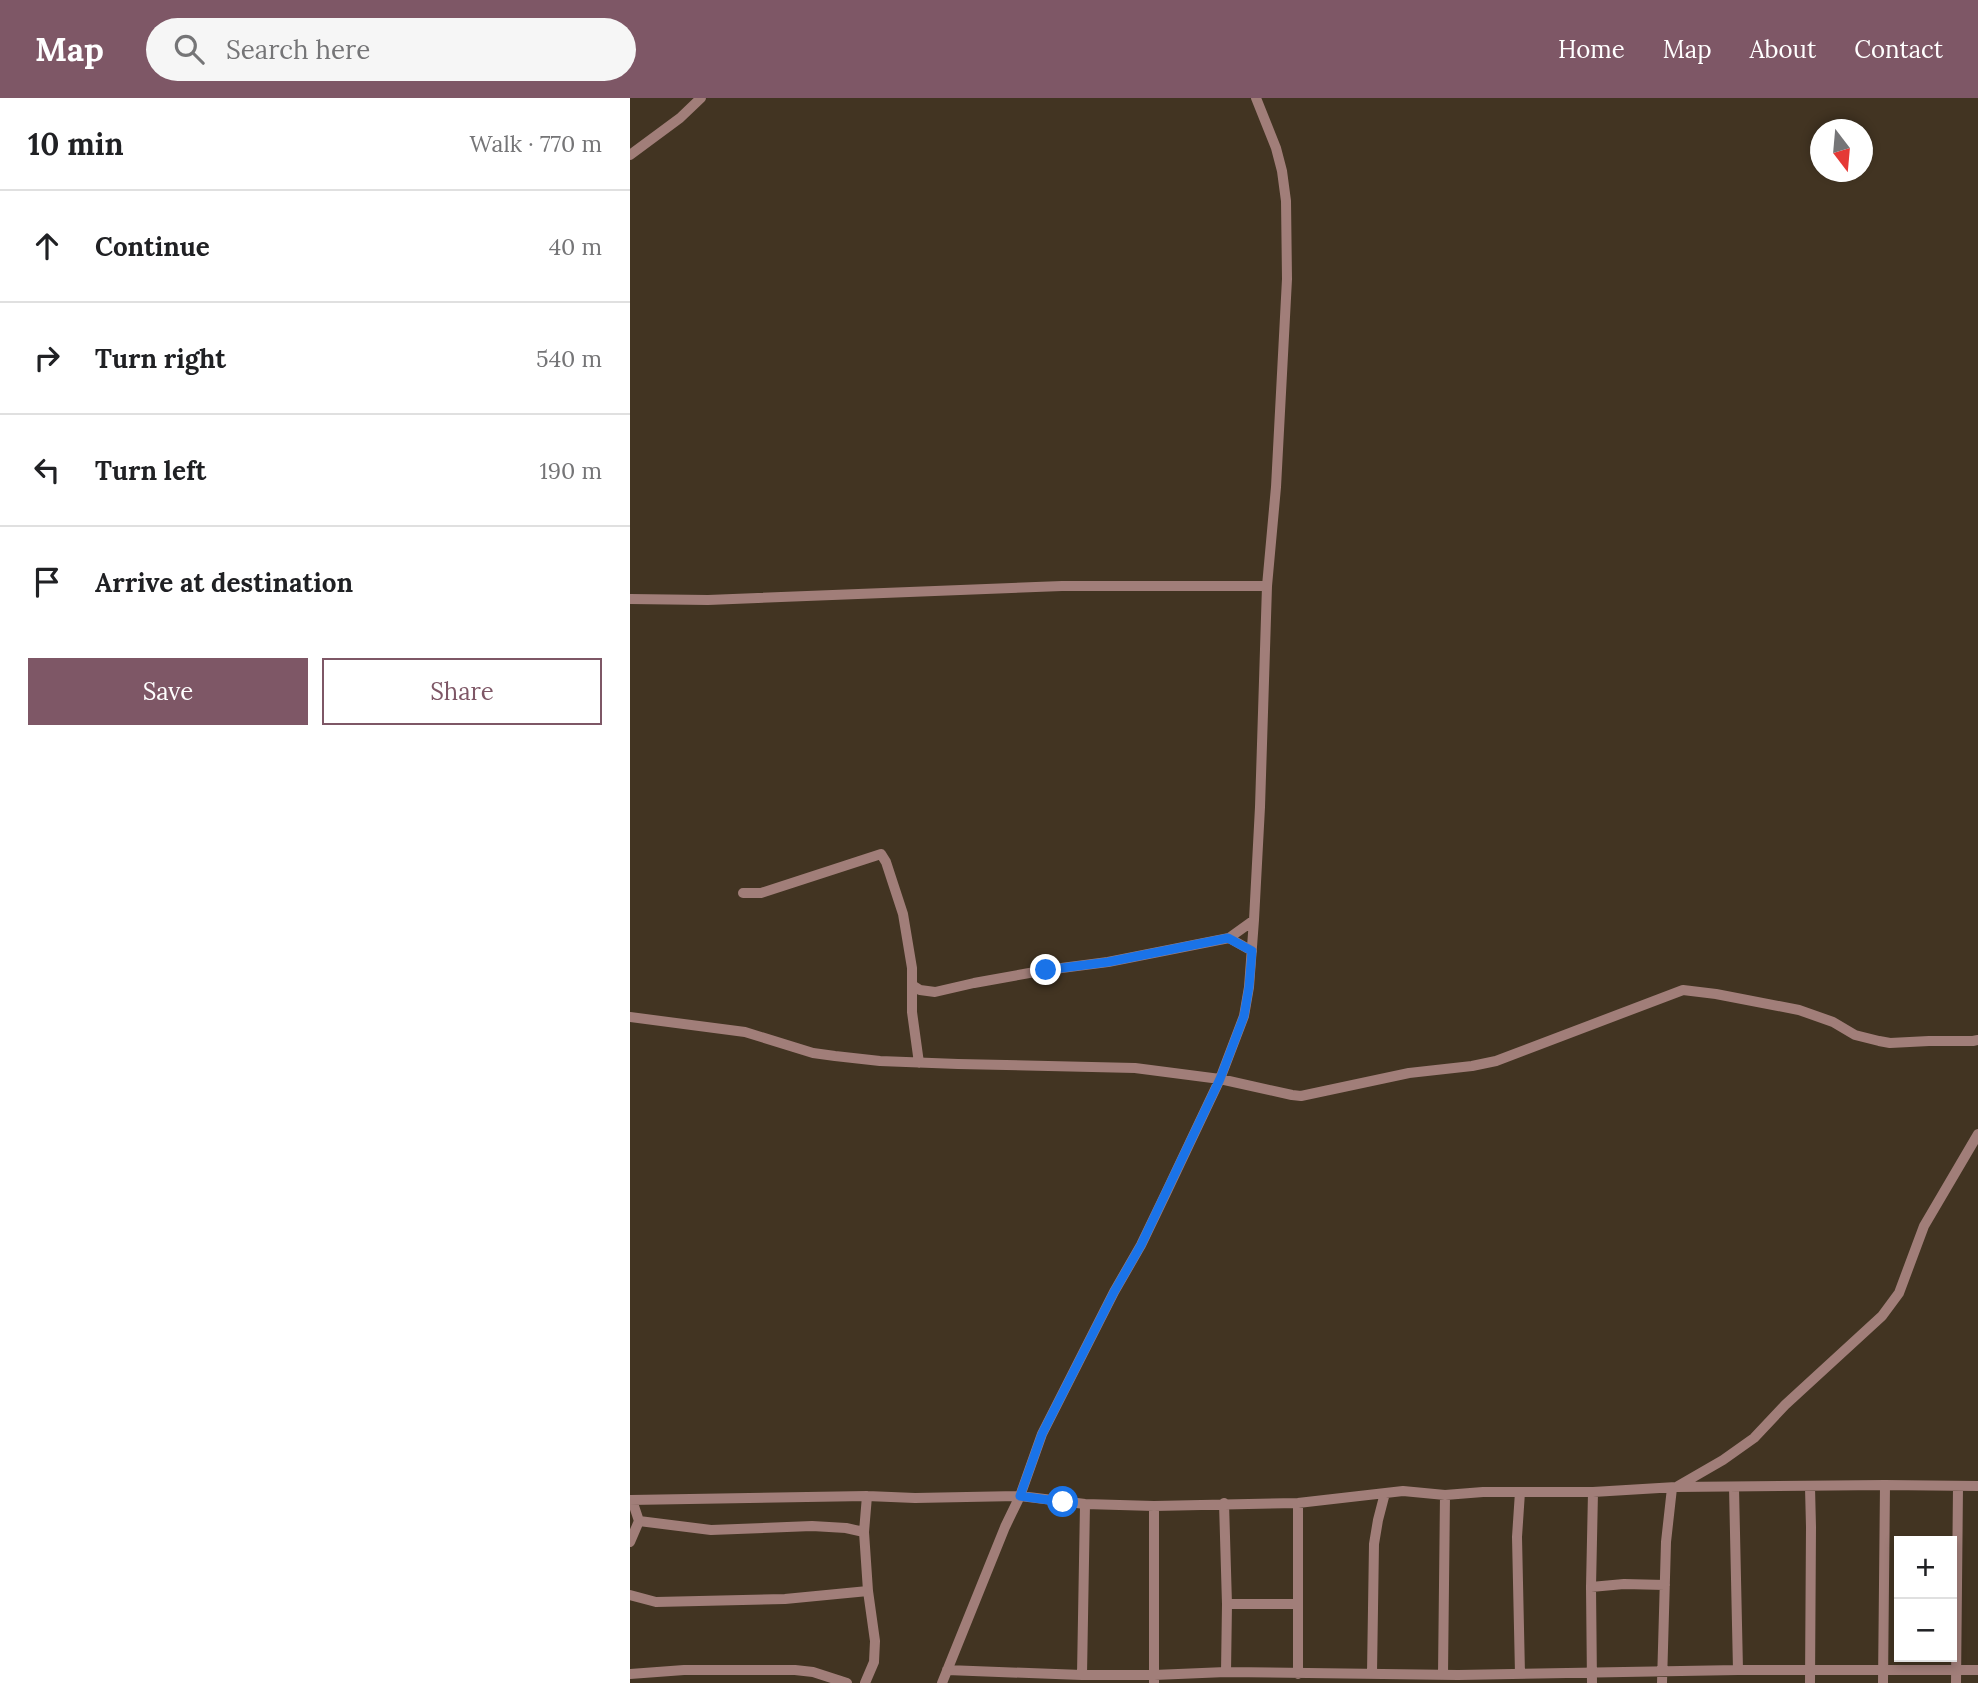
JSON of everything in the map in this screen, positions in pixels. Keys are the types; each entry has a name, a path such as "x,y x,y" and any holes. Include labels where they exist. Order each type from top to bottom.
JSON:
{"street":[{"path":"630,155 680,118 701,98"},
{"path":"942,1683 1020,1496 1042,1434 1114,1292 1141,1245 1220,1079 1244,1016 1254,920 1267,586 1276,487 1287,279 1286,201 1282,171 1256,98"},
{"path":"630,599 708,600 1062,586 1267,586"},
{"path":"743,893 761,893 881,855 886,862 903,914 912,968 912,1012 919,1063"},
{"path":"912,985 920,990 935,992 1046,970 1108,962 1228,938 1254,920"},
{"path":"1228,938 1252,951"},
{"path":"630,1017 745,1032 813,1053 880,1061 1135,1068 1220,1079 1301,1096 1409,1073 1472,1066 1510,1056 1683,990 1800,1010 1833,1022 1855,1035 1890,1043 1978,1040"},
{"path":"1674,1487 1723,1460 1754,1438 1785,1405 1882,1317 1899,1293 1924,1226 1978,1134"},
{"path":"1884,1683 1885,1485"},
{"path":"630,1542 639,1521 631,1500 1020,1496 1085,1504 1154,1506 1298,1503 1403,1492 1445,1495 1483,1492 1593,1492 1674,1487 1978,1486"},
{"path":"1662,1677 1666,1542 1674,1487"},
{"path":"1734,1487 1738,1670"},
{"path":"1810,1487 1810,1683"},
{"path":"1956,1683 1958,1487"},
{"path":"1520,1492 1517,1537 1524,1677"},
{"path":"1592,1677 1593,1492"},
{"path":"1371,1674 1374,1544 1385,1493"},
{"path":"1443,1675 1445,1495"},
{"path":"865,1683 874,1662 875,1641 864,1532 867,1496"},
{"path":"1224,1503 1226,1672"},
{"path":"1298,1503 1298,1674"},
{"path":"1082,1675 1085,1504"},
{"path":"1154,1506 1154,1679"},
{"path":"639,1521 711,1530 812,1527 846,1528 864,1532"},
{"path":"1591,1587 1624,1584 1665,1585"},
{"path":"630,1595 656,1602 785,1599 868,1591"},
{"path":"1227,1604 1297,1604"},
{"path":"741,1670 741,1683"},
{"path":"630,1674 741,1670 813,1672 846,1683"},
{"path":"947,1670 1154,1679 1226,1672 1371,1674 1384,1678 1443,1675 1458,1679 1662,1677 1738,1670 1978,1670"}],"route":[{"path":"1046,970 1108,962 1228,938 1252,951 1244,1016 1220,1079 1141,1245 1114,1292 1042,1434 1020,1496 1063,1502"}]}
